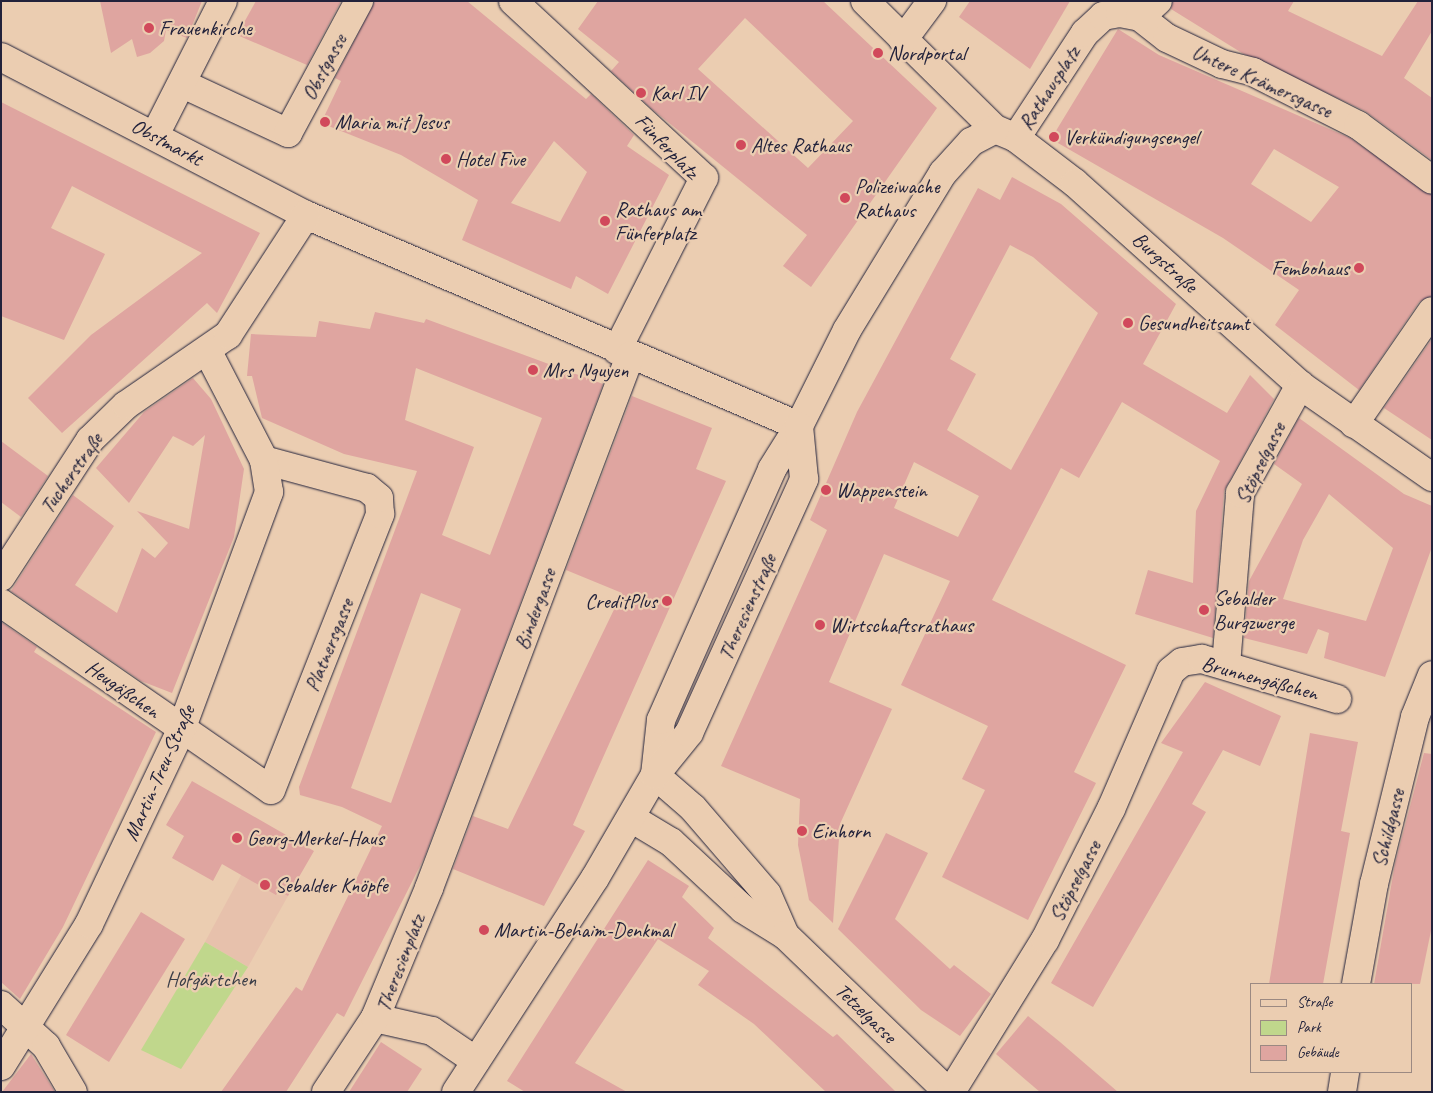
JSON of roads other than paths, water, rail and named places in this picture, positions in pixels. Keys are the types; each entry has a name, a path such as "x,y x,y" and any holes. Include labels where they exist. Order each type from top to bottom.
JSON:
{"street":[{"path":"155,135 183,84 223,1"},
{"name":"Obstgasse","path":"183,84 288,133 359,1"},
{"name":"Rathausplatz","path":"865,1 903,40 1006,134 1085,33 1103,16 1149,9"},
{"path":"903,40 932,1"},
{"name":"Fünferplatz","path":"526,5 704,178 624,353"},
{"name":"Untere Krämersgasse","path":"1149,9 1175,42 1222,64 1253,72 1358,125 1432,180"},
{"name":"Obstmarkt","path":"2,58 155,135 306,215 624,353"},
{"name":"Burgstraße","path":"1006,134 1146,244 1300,385 1432,477"},
{"name":"Theresienstraße","path":"655,775 661,720 772,469 799,426 847,330 943,173 971,142 1006,134"},
{"path":"208,352 228,335 306,215"},
{"path":"1354,424 1432,311"},
{"name":"Martin-Treu-Straße","path":"1,1066 29,1028 89,924 181,730 269,492 264,460 208,352"},
{"name":"Tucherstraße","path":"1,577 90,440 126,405 208,352"},
{"path":"624,353 799,426"},
{"name":"Bindergasse","path":"439,862 624,353"},
{"name":"Stöpselgasse","path":"1226,665 1240,493 1300,385"},
{"name":"Theresienstraße","path":"595,878 655,775 689,733 777,539 804,479 799,426"},
{"name":"Platnersgasse","path":"264,460 367,488 380,498 380,514 271,790"},
{"path":"746,525 777,539"},
{"name":"Heugäßchen","path":"1,603 181,730 271,790"},
{"name":"Brunnengäßchen","path":"1182,662 1202,658 1337,699"},
{"name":"Stöpselgasse","path":"949,1092 1045,940 1111,810 1162,684 1182,662"},
{"name":"Schildgasse","path":"1356,983 1376,875 1416,717 1432,675"},
{"name":"Tetzelgasse","path":"655,775 693,808 767,894 785,935"},
{"name":"Tetzelgasse","path":"630,818 671,842 744,909 785,935 949,1092"},
{"name":"Theresienplatz","path":"439,862 375,1018 432,1031 467,1081 595,878"},
{"path":"1,1005 29,1028 52,1054 73,1092"},
{"path":"326,1092 375,1018"},
{"path":"1342,1092 1345,1073"}],"place":[{"name":"Frauenkirche","path":"149,28"},
{"name":"Nordportal","path":"878,53"},
{"name":"Karl IV","path":"641,93"},
{"name":"Maria mit Jesus","path":"325,122"},
{"name":"Verkündigungsengel","path":"1054,137"},
{"name":"Altes Rathaus","path":"741,145"},
{"name":"Hotel Five","path":"446,159"},
{"name":"Polizeiwache Rathaus","path":"845,198"},
{"name":"Rathaus am Fünferplatz","path":"605,221"},
{"name":"Fembohaus","path":"1359,268"},
{"name":"Gesundheitsamt","path":"1128,323"},
{"name":"Mrs Nguyen","path":"533,370"},
{"name":"Wappenstein","path":"826,490"},
{"name":"CreditPlus","path":"667,601"},
{"name":"Sebalder Burgzwerge","path":"1204,610"},
{"name":"Wirtschaftsrathaus","path":"820,625"},
{"name":"Einhorn","path":"802,831"},
{"name":"Georg-Merkel-Haus","path":"237,838"},
{"name":"Sebalder Knöpfe","path":"265,885"},
{"name":"Martin-Behaim-Denkmal","path":"484,930"}],"park label":[{"name":"Hofgärtchen","path":"211,979"}]}
